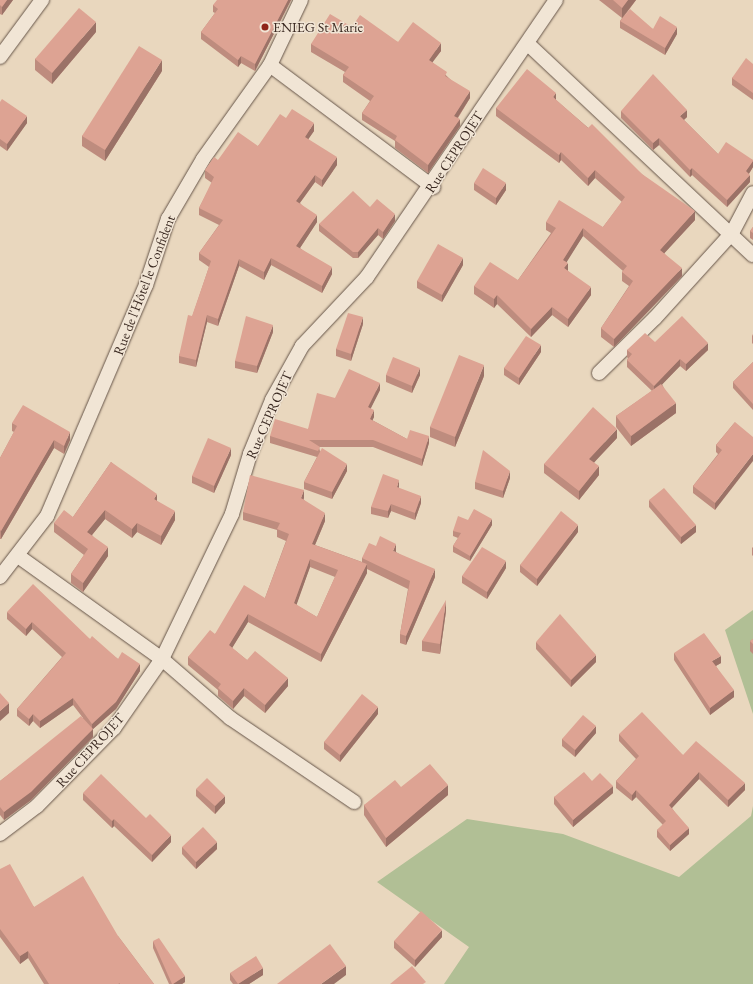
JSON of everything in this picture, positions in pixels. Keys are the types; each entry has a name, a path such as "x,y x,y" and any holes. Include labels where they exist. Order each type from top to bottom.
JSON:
{"street":[{"path":"0,57 42,0"},
{"name":"Rue de l'Hôtel le Confident","path":"0,577 18,556 47,516 90,422 146,285 168,219 203,159 270,65 301,0"},
{"name":"Rue CEPROJET","path":"0,834 37,806 114,728 162,659 232,514 256,440 302,346 367,278 433,187 529,44 556,0"},
{"path":"529,44 577,93 732,233 753,255"},
{"path":"270,65 433,187"},
{"path":"599,373 655,318 732,233 753,193"},
{"path":"18,556 162,659 230,718 354,802"}],"green space":[{"path":"753,610 753,714 725,630"},
{"path":"753,806 753,984 444,984 469,947 377,882 467,819 563,834 679,877 751,816"}],"building":[{"path":"0,0 7,0 2,7 0,5"},
{"path":"217,0 288,0 255,64 241,56 238,60 201,32 218,9 213,5"},
{"path":"613,0 628,0 622,8"},
{"path":"79,8 96,22 52,73 35,59"},
{"path":"630,9 653,29 660,16 677,27 665,48 620,21"},
{"path":"330,14 352,27 360,15 398,42 413,22 441,43 429,60 447,72 445,76 470,91 454,116 460,119 428,165 395,140 397,136 362,113 374,96 343,75 349,67 311,44"},
{"path":"139,46 162,60 105,150 82,136"},
{"path":"746,58 753,64 753,93 732,78"},
{"path":"527,69 556,93 553,97 588,128 592,124 642,174 695,211 660,250 682,268 614,339 601,328 633,281 622,272 627,266 583,228 563,260 568,263 564,268 591,287 568,319 552,307 531,329 497,295 494,299 474,286 490,262 518,280 556,228 546,222 559,200 603,227 625,197 595,170 588,178 561,152 559,155 496,108"},
{"path":"653,74 687,110 680,116 718,154 726,142 753,160 746,171 750,175 727,200 692,168 690,170 659,138 653,143 621,111"},
{"path":"2,99 27,116 7,144 0,139 0,102"},
{"path":"292,109 314,123 305,137 337,157 322,180 315,175 296,201 317,215 296,246 332,267 322,286 271,258 264,272 239,259 218,319 207,315 196,360 179,356 188,315 192,316 211,261 199,253 223,220 199,208 214,177 205,170 214,157 218,160 238,132 258,146 280,114 286,118"},
{"path":"483,168 506,183 496,198 474,183"},
{"path":"353,191 370,207 377,199 395,214 383,232 378,228 358,252 353,252 319,224"},
{"path":"438,244 463,258 442,295 417,281"},
{"path":"348,313 363,317 351,354 336,349"},
{"path":"246,316 273,325 257,366 235,361"},
{"path":"682,316 708,343 686,364 680,359 654,386 627,360 632,354 627,350 645,333 655,342"},
{"path":"526,336 541,345 519,378 504,368"},
{"path":"459,355 484,365 455,437 430,427"},
{"path":"393,357 420,368 412,386 386,375"},
{"path":"753,362 753,404 733,382"},
{"path":"349,369 380,383 368,407 374,410 370,419 407,439 410,430 429,436 422,459 373,440 309,440 320,447 318,451 270,436 275,419 308,429 317,393 335,398"},
{"path":"661,384 676,403 631,436 616,416"},
{"path":"23,405 70,432 64,446 54,440 1,531 0,458 17,426 12,423"},
{"path":"593,407 617,429 589,459 599,466 579,491 544,464"},
{"path":"735,422 753,437 753,454 715,503 693,486 722,450 716,445"},
{"path":"208,438 231,448 214,486 192,476"},
{"path":"322,448 347,464 332,492 304,482"},
{"path":"483,450 510,471 503,491 475,482"},
{"path":"111,462 157,494 154,499 175,511 161,536 137,523 132,529 105,510 87,532 108,547 83,583 71,574 88,549 54,523 64,510 73,517"},
{"path":"383,474 399,480 397,487 421,496 415,513 391,504 388,511 371,507"},
{"path":"250,475 304,490 301,498 325,513 312,544 367,564 321,654 248,614 229,645 247,660 255,651 288,678 265,705 244,688 233,701 218,688 221,684 188,657 210,630 215,634 244,585 265,598 289,534 277,529 280,523 243,512","holes":["310,559 338,570 317,617 294,603"]},
{"path":"664,488 696,525 681,537 649,500"},
{"path":"474,509 492,519 470,556 453,546 461,533 453,531 458,516 468,520"},
{"path":"561,511 578,525 537,579 520,565"},
{"path":"380,536 396,544 393,551 435,569 406,636 400,634 410,581 362,558 369,543 376,546"},
{"path":"482,547 506,561 487,592 462,576"},
{"path":"33,584 90,639 92,636 118,659 122,652 140,664 116,702 92,724 73,698 40,721 33,714 29,719 17,709 66,653 32,622 26,629 7,612"},
{"path":"446,600 440,644 422,641"},
{"path":"560,614 596,655 571,680 536,642"},
{"path":"704,633 721,656 712,661 734,690 710,708 674,653"},
{"path":"0,693 9,703 0,711"},
{"path":"362,694 378,707 340,755 324,742"},
{"path":"642,712 683,755 696,741 745,783 728,800 699,772 669,805 689,828 670,845 657,830 666,821 636,790 632,795 616,781 639,756 619,734"},
{"path":"583,715 596,726 575,750 562,739"},
{"path":"81,716 93,729 31,792 4,812 0,807 0,781"},
{"path":"430,764 448,785 386,838 364,805 395,780 401,787"},
{"path":"584,772 592,781 600,773 613,786 573,820 554,797"},
{"path":"101,774 146,818 150,814 171,835 152,855 114,819 112,821 83,793"},
{"path":"207,778 225,796 215,806 196,789"},
{"path":"203,827 217,842 196,862 182,847"},
{"path":"10,864 34,907 83,876 118,936 154,984 49,984 28,951 20,956 0,929 0,869"},
{"path":"421,911 442,930 415,960 394,941"},
{"path":"159,938 185,976 173,984 153,941"},
{"path":"330,944 346,966 321,984 277,984"},
{"path":"256,956 263,968 238,984 230,973"},
{"path":"412,966 426,982 423,984 390,984"}],"place":[{"name":"ENIEG St Marie","path":"265,27"}]}
